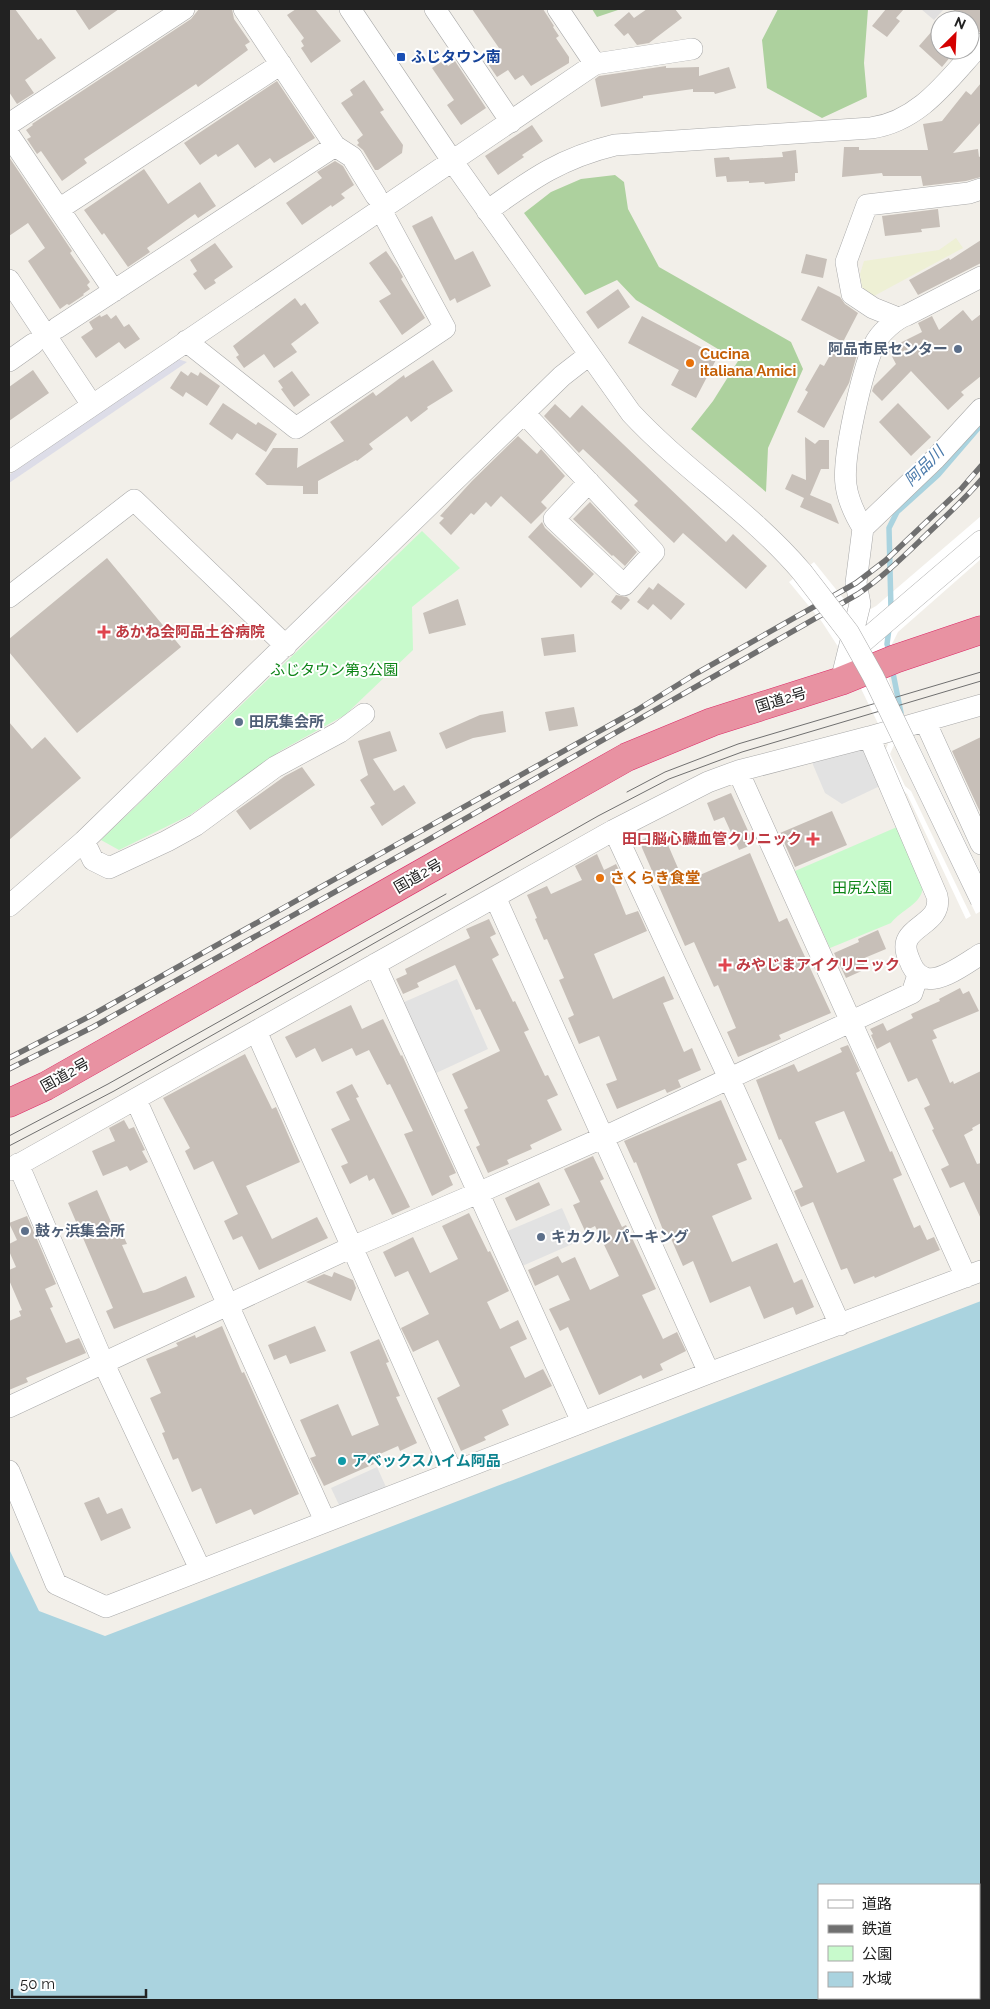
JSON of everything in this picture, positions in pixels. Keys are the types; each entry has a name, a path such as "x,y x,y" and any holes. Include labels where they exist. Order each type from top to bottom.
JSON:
{"highway":[{"name":"国道2号","path":"9,1103 55,1082 627,757 712,722 841,681 895,659 981,630"},
{"name":"国道2号","path":"841,681 898,672 981,650"}],"street":[{"path":"9,124 184,9"},
{"path":"186,341 296,428 445,328 379,203 352,157 335,146 244,9"},
{"path":"350,9 452,162 619,398 644,427 748,516 785,552 834,613 857,647 873,676 981,900"},
{"path":"435,9 511,122"},
{"path":"558,9 595,64"},
{"path":"487,210 550,168 585,153 616,145 871,128 896,122 907,117 927,102 981,44"},
{"path":"9,462 186,341 379,203 452,162 595,64 692,49"},
{"path":"59,209 281,64"},
{"path":"9,135 114,291"},
{"path":"57,328 335,146"},
{"path":"898,318 873,308 852,294 846,262 866,205 969,193 981,189"},
{"path":"841,681 860,604 856,583 863,528 855,515 846,485 847,456 860,390 875,344 898,318 938,300 981,277"},
{"path":"9,280 92,405"},
{"path":"9,361 33,344"},
{"path":"9,906 84,842 562,376 589,355"},
{"path":"863,528 935,459 981,409"},
{"path":"524,413 589,482 654,552 624,585 554,519 589,482"},
{"path":"9,597 134,500 286,646"},
{"path":"857,647 981,540"},
{"path":"200,1570 13,1167 136,1100 614,830 708,782 738,770 869,737 981,705"},
{"path":"84,842 93,860 109,868 196,825 275,766 340,732 364,714"},
{"path":"925,721 981,844"},
{"path":"869,737 939,904 931,918 908,938 906,946 907,956 918,975 925,979 934,980 979,961"},
{"path":"9,1471 56,1584 106,1606 709,1373 974,1274 851,1022 738,770"},
{"path":"614,830 729,1078 840,1325"},
{"path":"495,897 709,1373"},
{"path":"375,964 582,1422"},
{"path":"9,1407 352,1247 602,1138 851,1022 912,993 918,975"},
{"path":"256,1031 452,1472"},
{"path":"136,1100 226,1305 325,1521"}],"shaded area":[{"path":"921,9 944,9 930,10 930,17"},
{"path":"178,359 187,362 9,483 9,475"},
{"path":"855,747 866,752 880,786 842,804 825,793 811,760"},
{"path":"457,979 488,1049 434,1074 402,1003"},
{"name":"キカクル パーキング","path":"562,1208 577,1242 520,1267 505,1232"},
{"path":"377,1467 386,1487 340,1507 331,1488"}],"green space":[{"path":"592,9 621,9 597,17"},
{"path":"778,9 868,9 864,63 867,97 822,118 767,88 762,40"},
{"path":"615,175 624,182 628,209 659,267 791,342 803,369 768,448 766,492 691,429 713,401 738,361 636,300 617,280 585,295 524,213 551,192 581,179"},
{"path":"956,238 963,248 874,296 868,295 862,287 860,274 864,261 939,250"},
{"name":"ふじタウン第3公園","path":"422,531 460,568 412,607 413,650 345,715 280,751 190,815 119,850 101,840"},
{"name":"田尻公園","path":"897,827 923,887 922,893 915,903 891,923 830,948 795,871"}],"water":[{"path":"981,1301 981,2000 9,2000 9,1549 39,1611 105,1636"}],"pier":[{"path":"981,516 981,559 898,632 889,650 886,670 892,690 981,874 981,911 976,914 894,745 890,754 905,786 911,791 971,916 966,919 907,794 901,789 884,754 888,744 848,662 822,622 789,582 814,562 853,609 869,610"}],"building":[{"path":"9,9 15,9 38,40 41,38 56,58 25,80 34,93 17,104 9,92"},
{"path":"75,9 119,9 89,30"},
{"path":"199,9 232,9 234,19 250,42 245,45 248,50 198,87 196,84 84,159 87,163 62,181 41,151 37,154 27,139 31,137 26,130 32,124 191,19"},
{"path":"296,9 315,9 341,41 311,63 301,48 304,46 301,41 304,38 287,15"},
{"path":"472,9 543,9 559,36 556,38 569,57 569,63 531,86 523,75 515,80 508,70 497,77 484,58 499,48"},
{"path":"647,9 675,9 682,18 649,43 637,45 628,33 624,36 614,25 629,12 634,18"},
{"path":"886,9 904,9 896,18 900,21 887,37 872,26"},
{"path":"952,9 981,9 981,32 980,10"},
{"path":"930,33 930,56 919,46"},
{"path":"444,60 448,66 455,61 486,108 461,125 447,105 454,100 432,68"},
{"path":"934,60 948,60 942,67"},
{"path":"666,66 666,68 699,67 699,76 729,67 736,88 715,94 714,92 693,92 693,89 643,96 643,98 601,107 595,79 599,76"},
{"path":"364,80 384,110 380,112 403,145 402,153 378,170 375,170 363,150 357,145 359,143 357,140 363,135 341,103 353,95 350,90"},
{"path":"277,81 315,138 274,163 270,158 255,168 238,144 218,157 216,154 200,165 184,143"},
{"path":"981,83 981,122 953,153 978,149 979,157 981,156 981,177 966,181 923,186 921,176 883,176 882,173 842,177 844,147 859,147 859,150 928,150 923,124 942,121 966,91 971,95"},
{"path":"532,125 543,141 498,175 485,156"},
{"path":"796,150 798,173 795,173 795,181 765,184 764,182 749,183 749,181 727,182 726,176 716,177 714,158 729,157 730,160 783,157 782,152"},
{"path":"9,157 72,251 70,253 90,282 87,285 90,289 84,295 60,309 28,261 45,248 28,223 9,236"},
{"path":"335,161 343,166 354,185 341,194 345,198 332,207 331,205 302,225 286,203 322,178 317,172"},
{"path":"144,169 168,204 200,182 216,206 198,218 195,214 147,248 150,252 128,267 104,233 102,235 84,210"},
{"path":"938,209 940,227 921,229 922,232 885,236 882,216"},
{"path":"432,216 455,260 473,251 491,286 457,303 455,298 450,301 412,226"},
{"path":"981,240 981,263 918,295 909,280 949,258 950,260"},
{"path":"215,243 233,267 214,280 216,283 205,290 193,274 197,271 190,260"},
{"path":"386,251 398,268 403,277 401,279 425,318 402,335 379,301 391,294 369,263"},
{"path":"806,254 827,259 823,278 801,273"},
{"path":"818,286 840,297 845,304 858,313 843,342 801,320"},
{"path":"618,289 630,307 598,329 586,312"},
{"path":"295,298 301,306 305,303 319,323 291,344 297,352 274,368 264,354 244,368 236,357 239,355 233,346"},
{"path":"963,310 972,321 981,314 981,376 961,392 964,395 948,410 911,371 882,401 872,391 874,386 896,364 888,349 922,332 918,323 932,316 939,330"},
{"path":"107,314 111,319 116,315 124,327 129,324 140,339 125,349 119,342 96,358 81,337 93,329 89,322 100,315 101,317"},
{"name":"Cucina italiana Amici","path":"642,316 718,356 696,398 671,385 679,370 628,343"},
{"path":"838,341 858,351 849,383 824,428 797,412 808,392 805,390 820,364 824,366"},
{"path":"433,360 453,391 427,407 428,409 411,422 407,416 369,444 373,449 357,461 318,481 318,494 303,494 303,486 267,485 255,474 273,448 298,448 297,468 344,441 330,422 373,392 376,396 404,375 405,378"},
{"path":"33,370 49,393 9,421 9,387"},
{"path":"181,371 188,376 191,372 198,376 200,372 220,386 207,406 186,392 183,397 170,388"},
{"path":"292,371 310,395 294,407 281,389 283,388 278,381"},
{"path":"223,403 256,425 258,422 277,434 266,452 237,433 232,440 209,424"},
{"path":"898,403 931,437 911,456 879,422"},
{"path":"555,404 570,418 582,405 726,542 733,534 767,566 746,589 683,533 674,543 634,505 638,501 583,449 579,453 544,416"},
{"path":"518,436 537,454 541,449 565,476 541,502 547,508 531,524 501,496 491,507 486,502 474,515 471,513 451,535 439,523 444,518 440,516 472,481"},
{"path":"805,437 815,444 819,440 829,440 829,469 821,469 810,495 831,504 839,524 800,507 804,498 785,489 792,474 806,480"},
{"path":"590,502 637,552 625,566 573,519"},
{"path":"542,522 545,528 594,574 581,588 528,537"},
{"path":"107,558 181,647 77,733 9,652 9,639"},
{"path":"658,583 685,604 671,620 653,604 648,610 637,602 649,587 653,590"},
{"path":"616,595 627,597 630,600 621,610 611,602"},
{"path":"458,599 466,625 429,634 423,613"},
{"path":"574,634 576,652 544,656 541,638"},
{"path":"574,707 578,726 549,731 545,712"},
{"path":"503,711 506,732 473,738 446,749 439,733 480,715"},
{"path":"9,722 32,749 45,737 81,778 9,840"},
{"path":"390,731 397,751 373,759 394,791 404,785 416,803 382,826 370,807 375,804 360,780 368,775 358,741"},
{"path":"981,737 981,814 952,751"},
{"path":"302,767 315,785 250,830 236,811 285,776"},
{"path":"731,793 754,844 739,850 724,817 714,821 707,803"},
{"name":"田口脳心臓血管クリニック","path":"832,811 847,845 795,867 780,833"},
{"path":"662,831 684,882 750,853 779,922 787,918 831,1013 779,1035 781,1039 738,1057 727,1032 736,1028 718,985 714,987 694,942 685,946 639,841"},
{"path":"597,854 604,870 616,864 622,876 612,881 626,915 638,911 647,931 594,954 613,999 664,976 674,999 663,1003 684,1052 692,1048 701,1070 678,1080 681,1087 667,1093 665,1089 617,1109 606,1084 617,1080 599,1036 579,1044 568,1018 574,1015 559,980 564,978 547,939 544,940 527,895 547,886 551,894 582,880 575,866"},
{"path":"489,919 496,934 490,937 499,955 492,959 529,1030 524,1032 545,1076 548,1075 558,1095 547,1100 562,1130 530,1145 532,1149 507,1160 509,1164 488,1173 476,1147 480,1145 464,1110 468,1108 452,1074 500,1051 480,1009 476,1010 455,965 417,983 419,987 403,994 396,979 407,974 405,969 470,938 466,929"},
{"path":"878,930 886,949 862,959 866,969 846,978 834,953 859,942 858,939"},
{"path":"960,988 963,994 969,991 979,1011 933,1030 937,1038 932,1040 950,1083 953,1081 954,1084 981,1071 981,1123 964,1135 977,1164 981,1163 981,1219 964,1182 950,1188 941,1169 949,1165 932,1130 934,1129 924,1108 930,1105 917,1078 908,1082 890,1042 877,1049 870,1029 883,1023 887,1031 913,1018 911,1014 940,1001 939,999"},
{"path":"351,1005 362,1029 383,1019 402,1055 456,1173 449,1176 453,1185 432,1196 404,1134 413,1131 390,1084 387,1085 369,1050 356,1056 352,1048 322,1062 315,1048 296,1058 285,1037"},
{"path":"848,1045 860,1071 856,1073 902,1175 893,1179 914,1228 920,1225 927,1240 934,1237 940,1250 875,1278 874,1276 854,1284 847,1268 841,1270 813,1202 801,1207 794,1191 803,1187 781,1139 779,1140 756,1080 794,1064 798,1072 842,1052 840,1048","holes":["844,1111 865,1161 837,1173 815,1122"]},
{"path":"245,1054 272,1109 276,1107 300,1162 246,1186 272,1239 317,1217 328,1238 259,1270 242,1236 233,1240 224,1221 238,1214 213,1161 194,1170 185,1151 190,1148 163,1098"},
{"path":"352,1084 359,1097 356,1098 410,1207 392,1215 374,1178 369,1181 367,1175 350,1184 341,1166 348,1163 331,1129 350,1120 336,1092"},
{"path":"721,1100 747,1160 737,1164 752,1199 712,1216 732,1262 777,1243 794,1283 802,1279 814,1307 796,1315 793,1307 764,1319 750,1286 710,1303 693,1261 683,1266 669,1234 665,1235 636,1162 634,1163 624,1141"},
{"path":"124,1120 129,1129 134,1127 145,1150 142,1151 148,1162 130,1171 127,1166 103,1176 92,1151 115,1141 109,1128"},
{"path":"593,1156 604,1179 600,1181 622,1227 626,1225 656,1289 642,1295 663,1339 677,1332 686,1351 660,1364 663,1370 643,1379 641,1375 599,1395 568,1327 560,1331 549,1309 570,1300 558,1275 535,1286 528,1270 558,1256 562,1263 575,1257 590,1290 619,1276 595,1226 585,1231 573,1205 580,1202 564,1169"},
{"path":"539,1182 550,1205 516,1221 505,1198"},
{"path":"97,1190 112,1224 117,1222 127,1244 122,1245 143,1293 155,1290 186,1276 195,1297 114,1329 106,1311 113,1308 68,1203"},
{"path":"469,1213 509,1291 487,1302 500,1329 518,1320 527,1339 510,1347 525,1378 543,1369 552,1386 502,1410 509,1425 484,1437 486,1440 461,1451 437,1398 460,1386 438,1340 413,1352 401,1328 429,1314 408,1271 395,1277 383,1252 413,1237 430,1273 458,1259 442,1226"},
{"path":"27,1216 56,1284 45,1289 53,1307 50,1308 66,1343 79,1338 86,1353 26,1378 28,1382 9,1390 9,1321 21,1316 19,1311 22,1310 9,1280 9,1270 16,1267 9,1251 9,1244 17,1240 9,1223"},
{"path":"334,1272 353,1280 356,1288 351,1301 306,1282 324,1274 332,1277"},
{"path":"222,1326 299,1494 254,1515 251,1509 216,1524 201,1488 192,1492 178,1458 173,1460 162,1433 165,1432 150,1398 161,1393 146,1359 178,1346 176,1343 195,1335 196,1338"},
{"path":"315,1326 326,1351 290,1364 286,1355 274,1360 268,1345"},
{"path":"379,1339 389,1362 386,1363 400,1396 396,1397 417,1443 400,1451 398,1446 371,1458 374,1464 324,1486 310,1458 316,1456 300,1420 338,1404 352,1436 379,1425 350,1352"},
{"path":"99,1497 107,1514 122,1508 131,1528 101,1541 84,1503"}],"waterway":[{"name":"阿品川","path":"891,610 889,528 897,512 938,475 981,425"},
{"path":"889,629 887,644 890,654"},
{"path":"892,668 901,713"}],"tram line":[{"path":"627,792 665,772 738,744 981,672"},
{"path":"9,1146 114,1091 598,816 669,779 742,752 981,681"},
{"path":"9,1136 108,1084 446,894"}],"railway":[{"path":"9,1058 92,1015 637,710 697,673 856,583 886,560 961,489 981,466"},
{"path":"9,1069 93,1027 428,840 858,594 876,581 901,558 981,480"}],"place":[{"name":"ふじタウン南","path":"401,57"},
{"name":"阿品市民センター","path":"958,349"},
{"name":"Cucina italiana Amici","path":"690,363"},
{"name":"あかね会阿品土谷病院","path":"104,632"},
{"name":"田尻集会所","path":"239,722"},
{"name":"田口脳心臓血管クリニック","path":"813,839"},
{"name":"さくらき食堂","path":"600,878"},
{"name":"みやじまアイクリニック","path":"725,965"},
{"name":"鼓ヶ浜集会所","path":"25,1231"},
{"name":"キカクル パーキング","path":"541,1237"},
{"name":"アベックスハイム阿品","path":"342,1461"}]}
